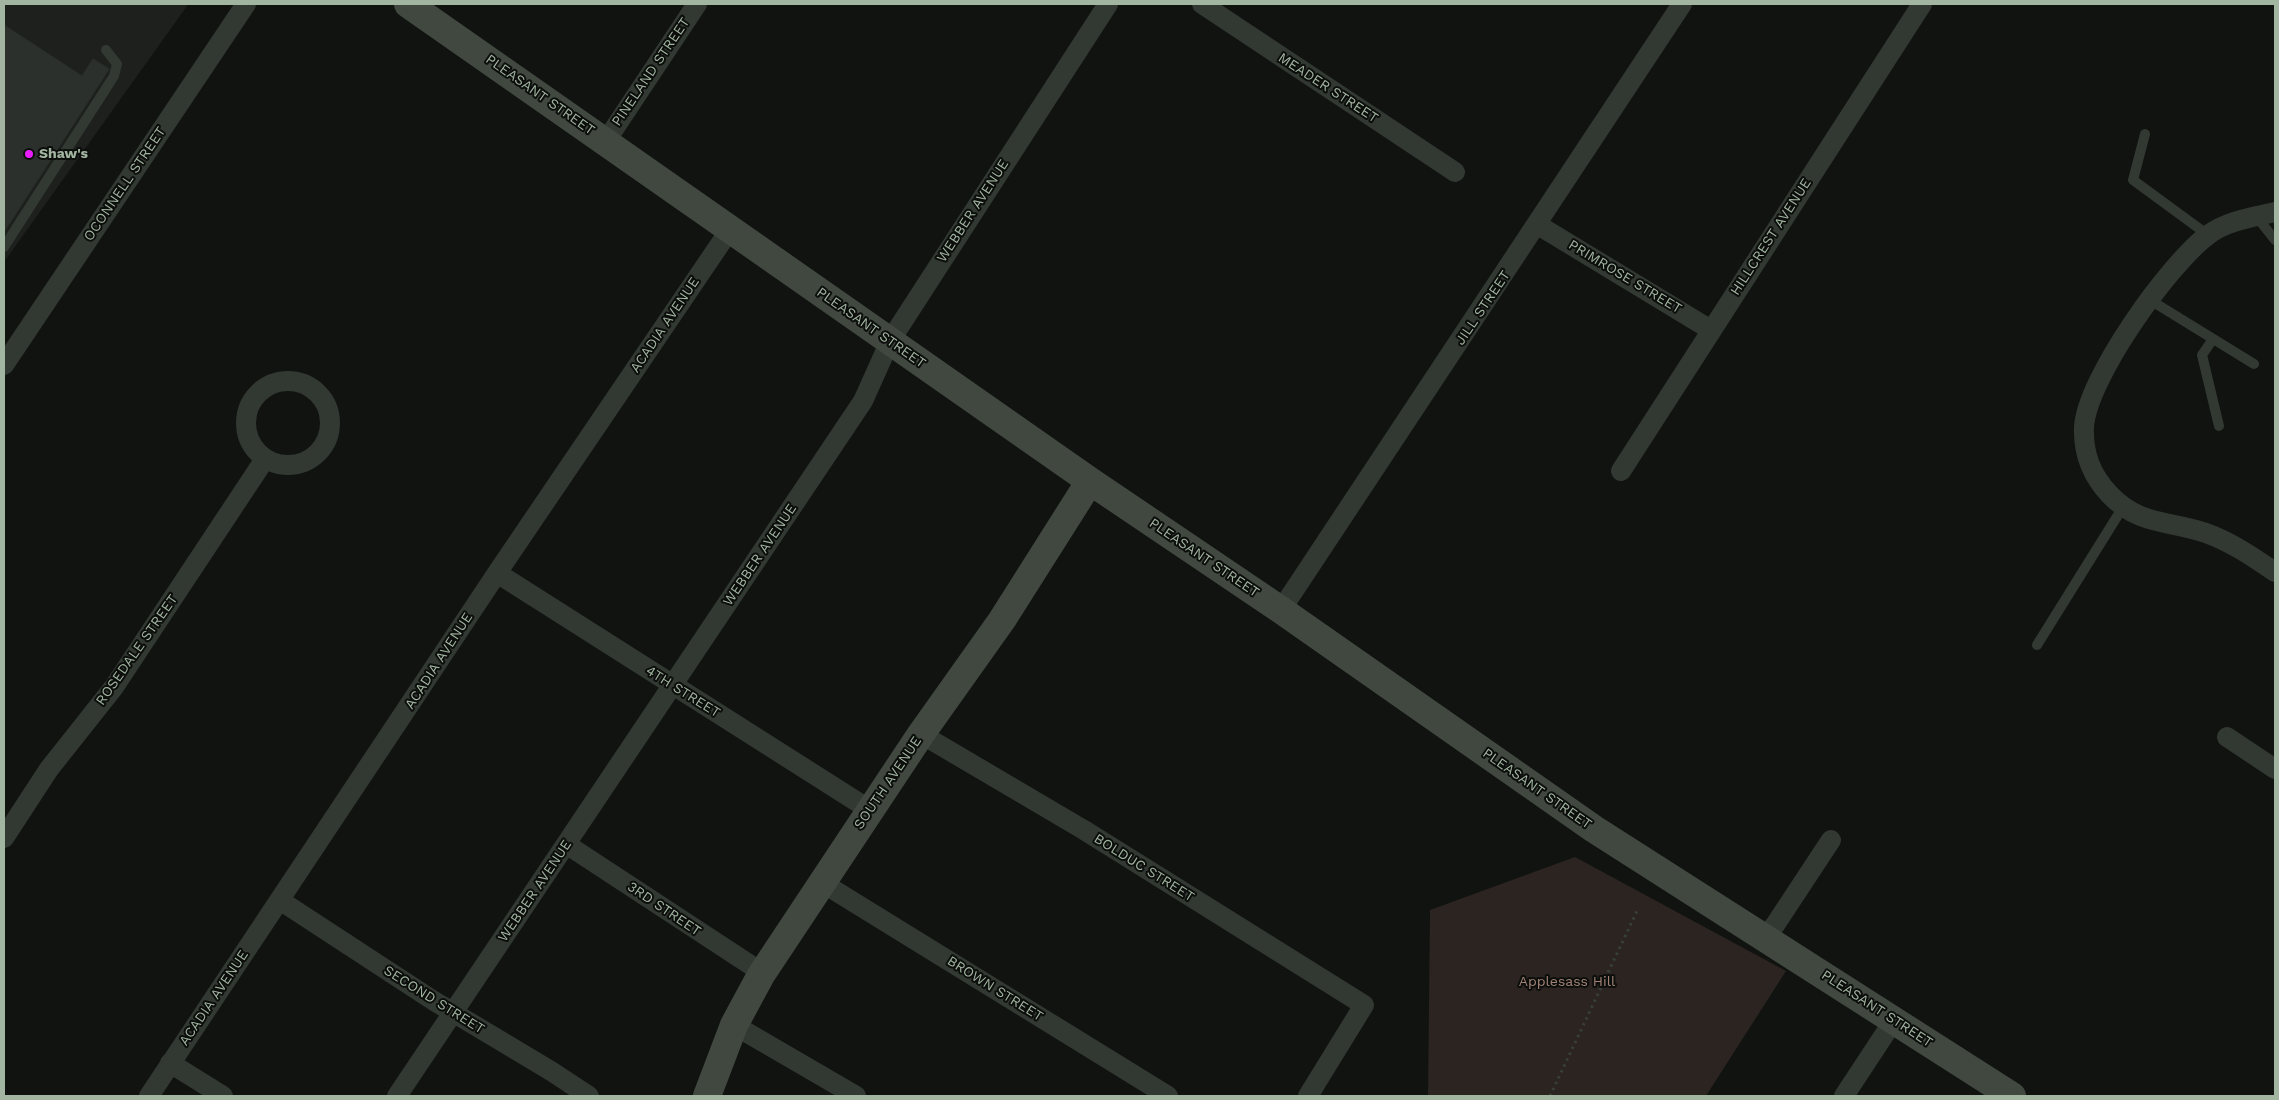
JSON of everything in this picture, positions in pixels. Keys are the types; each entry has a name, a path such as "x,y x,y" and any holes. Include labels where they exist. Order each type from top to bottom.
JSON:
{"street":[{"name":"OCONNELL STREET","path":"4,365 246,4"},
{"name":"PLEASANT STREET","path":"408,4 731,228 1090,481 1281,610 1594,829 2012,1096"},
{"name":"PINELAND STREET","path":"606,141 644,81 697,4"},
{"name":"WEBBER AVENUE","path":"397,1096 863,401 890,341 1108,4"},
{"name":"MEADER STREET","path":"1202,4 1455,172"},
{"name":"JILL STREET","path":"1281,610 1682,4"},
{"name":"HILLCREST AVENUE","path":"1621,471 1922,4"},
{"path":"2266,214 2227,225 2208,235 2185,257 2150,300 2109,361 2092,398 2084,425 2084,449 2088,464 2098,482 2123,507 2136,516 2225,540 2275,572"},
{"name":"PRIMROSE STREET","path":"1538,224 1711,330"},
{"name":"ACADIA AVENUE","path":"149,1096 281,901 497,573 731,228"},
{"path":"289,381 302,384 314,390 323,400 329,418 328,437 322,448 313,457 302,463 289,466 265,459 255,450 248,438 246,418 253,399 263,389 275,383 289,381"},
{"name":"ROSEDALE STREET","path":"4,838 49,769 114,687 265,459"},
{"name":"SOUTH AVENUE","path":"706,1096 734,1025 760,975 921,734 1002,620 1090,481"},
{"name":"4TH STREET","path":"497,573 870,810"},
{"name":"BOLDUC STREET","path":"921,734 1084,830 1364,1005 1308,1096"},
{"path":"2227,737 2275,769"},
{"path":"1765,937 1780,918 1831,840"},
{"name":"3RD STREET","path":"566,844 752,966 760,975"},
{"name":"BROWN STREET","path":"821,882 1168,1096"},
{"name":"SECOND STREET","path":"281,901 363,956 589,1096"},
{"path":"1844,1096 1894,1020"},
{"path":"734,1025 856,1096"},
{"path":"170,1064 223,1096"}],"lane":[{"path":"4,247 114,76 117,64 106,50"},
{"path":"2145,134 2133,180 2208,235"},
{"path":"2266,214 2275,240"},
{"path":"2150,300 2254,364"},
{"path":"2213,339 2202,355 2219,426"},
{"path":"2037,645 2123,507"}],"path":[{"path":"1550,1096 1637,911"}],"shaded area":[{"path":"4,4 185,4 187,6 4,262"}],"green space":[{"name":"Applesass Hill","path":"1575,857 1786,971 1706,1096 1428,1096 1430,910"}],"building":[{"name":"Shaw's","path":"4,25 82,76 93,59 109,69 4,232"}],"place":[{"name":"Shaw's","path":"29,154"}]}
